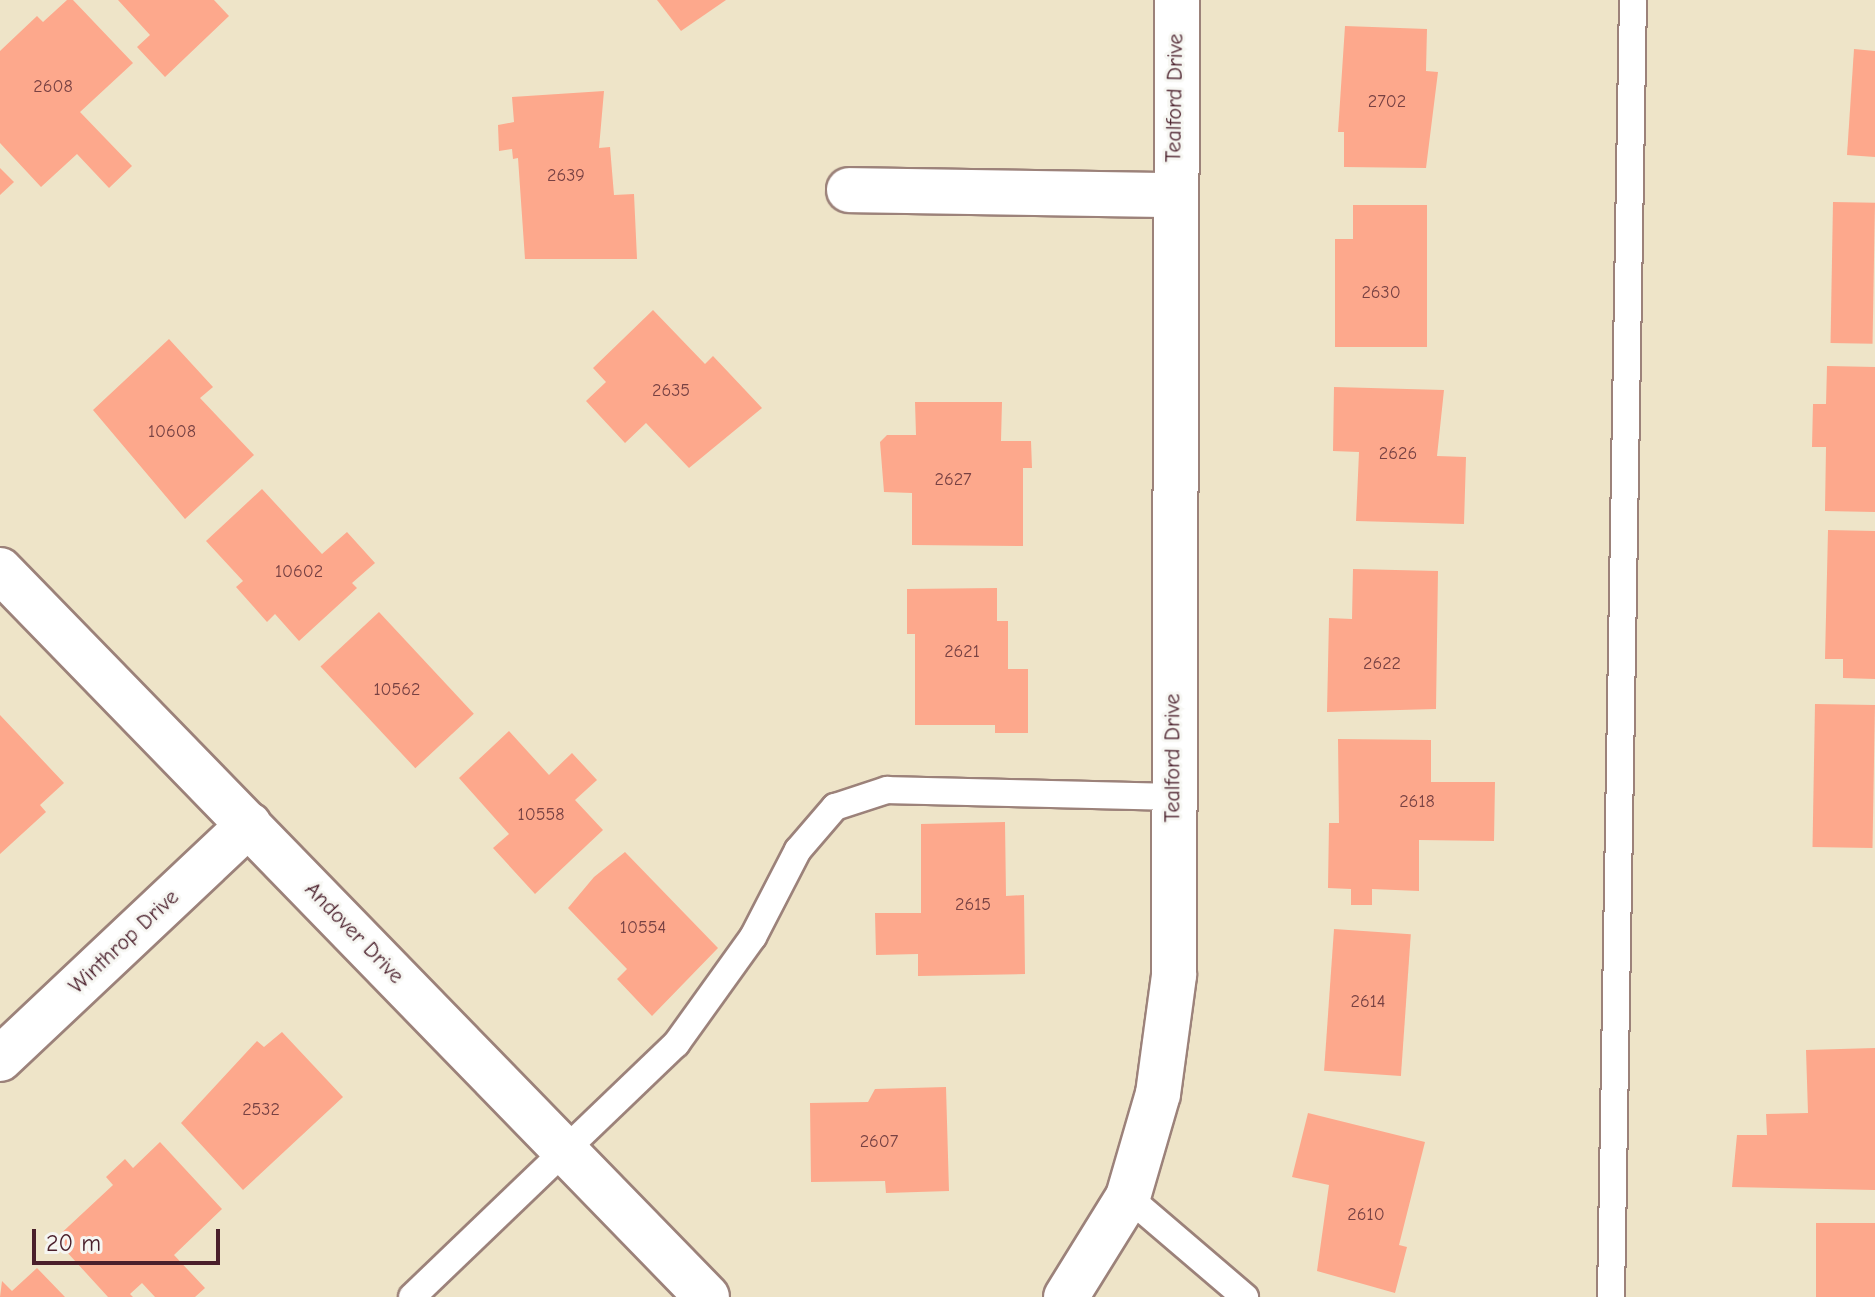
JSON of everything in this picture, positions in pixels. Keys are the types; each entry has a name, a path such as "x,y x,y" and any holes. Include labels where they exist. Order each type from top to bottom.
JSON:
{"street":[{"name":"Tealford Drive","path":"1066,1297 1128,1197 1158,1094 1174,975 1173,195 1177,0"},
{"name":"Tealford Drive","path":"849,190 1173,195"},
{"name":"Andover Drive","path":"0,570 707,1297"},
{"name":"Winthrop Drive","path":"0,1059 249,824"}],"lane":[{"path":"1611,1297 1633,0"},
{"path":"412,1297 676,1044 753,937 798,850 835,807 887,790 1173,797"},
{"path":"1128,1197 1245,1297"}],"building":[{"path":"67,0 73,0 133,63 80,112 132,166 109,188 77,154 41,187 0,143 0,51 37,16 43,22"},
{"path":"118,0 214,0 229,16 165,77 137,47 150,35"},
{"path":"657,0 726,0 681,31"},
{"path":"1345,26 1427,29 1426,71 1438,72 1426,168 1344,167 1344,132 1338,132"},
{"path":"1854,49 1875,51 1875,157 1847,155"},
{"path":"604,91 599,148 610,147 614,195 634,194 637,259 525,259 518,158 513,159 512,149 499,151 498,125 514,122 512,97"},
{"path":"0,168 14,182 0,195"},
{"path":"1833,202 1875,203 1873,344 1831,343"},
{"path":"1353,205 1427,205 1427,347 1335,347 1335,239 1353,239"},
{"path":"653,310 705,364 713,356 762,408 689,468 646,423 625,443 586,401 606,382 593,368"},
{"path":"169,339 213,387 200,398 254,455 185,519 93,410"},
{"path":"1827,366 1875,367 1875,512 1825,511 1826,447 1812,447 1813,404 1826,404"},
{"path":"1334,387 1444,390 1437,456 1466,457 1464,524 1356,521 1359,452 1333,451"},
{"path":"915,402 1002,402 1001,441 1031,441 1032,468 1023,468 1023,546 912,545 912,493 884,492 880,442 887,435 916,435"},
{"path":"262,489 322,554 347,532 375,563 352,583 357,588 299,641 275,614 267,622 236,587 243,581 206,541"},
{"path":"1828,530 1875,531 1875,679 1843,678 1843,659 1825,659"},
{"path":"1353,569 1438,571 1436,709 1327,712 1329,618 1352,619"},
{"path":"997,588 997,621 1008,621 1008,669 1028,669 1028,733 995,733 995,725 915,725 915,634 907,634 907,589"},
{"path":"379,612 474,714 415,768 320,667"},
{"path":"1815,704 1875,705 1872,848 1813,847"},
{"path":"0,715 64,783 40,805 46,812 0,854"},
{"path":"509,731 549,775 572,753 597,780 575,800 603,830 535,894 493,848 509,834 459,778"},
{"path":"1338,739 1431,740 1431,782 1495,782 1494,841 1419,840 1419,891 1372,889 1372,905 1351,905 1351,889 1328,888 1329,823 1339,823"},
{"path":"1005,822 1006,896 1024,895 1025,974 918,976 918,954 876,955 875,913 921,913 921,824"},
{"path":"625,852 718,948 652,1016 617,979 627,969 568,908 594,877"},
{"path":"1334,929 1411,934 1401,1076 1324,1071"},
{"path":"282,1032 343,1097 243,1190 181,1123 257,1041 264,1047"},
{"path":"1875,1048 1875,1190 1732,1187 1737,1135 1767,1135 1766,1114 1808,1113 1806,1050"},
{"path":"946,1087 949,1191 886,1193 885,1181 811,1182 810,1103 868,1102 875,1089"},
{"path":"1308,1113 1425,1142 1399,1245 1407,1247 1395,1293 1317,1271 1329,1185 1292,1177"},
{"path":"160,1142 222,1209 174,1255 205,1288 195,1297 155,1297 142,1283 130,1294 133,1297 108,1297 55,1239 113,1185 106,1177 125,1159 133,1168"},
{"path":"1816,1223 1875,1223 1875,1297 1816,1297"},
{"path":"37,1268 65,1297 0,1297 2,1281 12,1291"}]}
